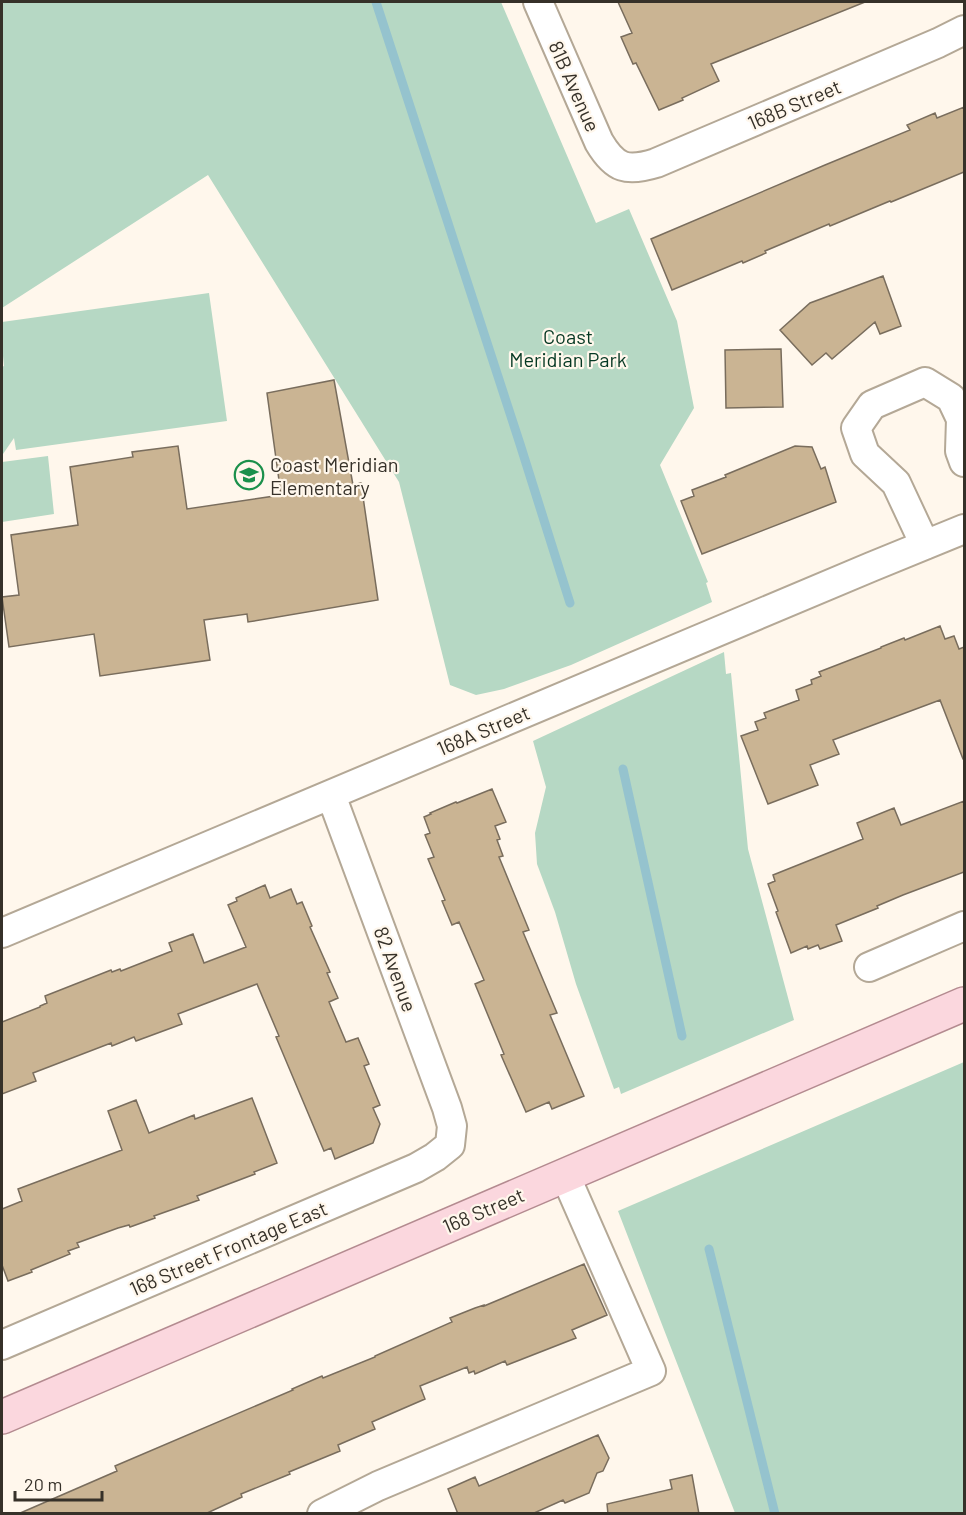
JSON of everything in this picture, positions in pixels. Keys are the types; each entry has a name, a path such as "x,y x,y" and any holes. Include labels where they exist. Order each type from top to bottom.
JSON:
{"main road":[{"name":"168 Street","path":"2,1416 964,1004"}],"street":[{"name":"81B Avenue","path":"538,2 600,142 614,162 620,166"},
{"name":"168B Street","path":"620,166 638,168 656,163 939,43 964,30"},
{"path":"925,545 896,483 865,454 856,428 872,405 925,382 951,399 961,419 960,451 964,462"},
{"name":"168A Street","path":"2,933 849,576 964,530"},
{"name":"82 Avenue","path":"331,795 447,1108 452,1126 450,1145"},
{"path":"869,967 964,926"},
{"name":"168 Street Frontage East","path":"2,1345 416,1168 450,1145"},
{"path":"322,1514 378,1486 651,1371 565,1175"}],"green space":[{"name":"Coast Meridian Park","path":"2,2 501,2 596,223 629,209 677,321 694,408 660,465 708,582 706,583 712,602 571,665 504,689 476,695 450,685 399,482 208,175 2,308"},
{"path":"209,293 227,421 16,450 14,438 2,455 2,367 4,366 2,322"},
{"path":"48,456 54,514 2,522 2,462"},
{"path":"724,652 726,674 731,673 748,849 794,1020 621,1094 619,1087 614,1089 576,984 555,912 537,864 535,833 546,787 533,741"},
{"path":"964,1062 964,1513 735,1513 618,1211"}],"building":[{"path":"618,2 865,2 711,64 719,81 659,110 636,63 633,64 621,37 632,33"},
{"path":"964,107 964,172 830,226 829,224 765,251 766,253 743,263 742,261 672,290 651,239 910,130 907,125 935,113 937,118"},
{"path":"883,276 901,326 880,334 875,322 832,359 826,353 812,365 780,330 810,303"},
{"path":"781,349 783,407 726,408 725,350"},
{"path":"334,380 353,485 361,483 378,600 248,622 247,614 204,620 210,660 100,676 94,634 9,647 2,597 19,595 11,535 78,525 70,467 133,457 132,452 178,446 187,509 281,495 267,393"},
{"path":"795,446 812,447 821,469 825,467 836,502 702,554 681,501 694,496 692,490"},
{"path":"940,626 945,639 954,636 959,649 964,647 964,759 940,700 833,740 839,754 810,765 818,785 768,804 741,736 758,730 755,722 766,718 764,713 799,700 796,690 812,684 811,680 821,676 819,672"},
{"path":"492,789 506,822 495,826 503,856 499,857 529,930 523,932 557,1013 550,1015 584,1096 552,1109 549,1102 526,1112 501,1055 504,1054 475,984 484,980 459,922 452,925 442,901 445,900 428,859 434,857 425,835 430,833 424,817"},
{"path":"964,801 964,872 903,895 836,925 842,941 820,949 818,945 808,949 807,946 791,953 768,884 775,881 773,875 863,839 857,823 894,808 901,825"},
{"path":"265,885 270,898 291,889 297,904 302,902 338,998 329,1002 346,1042 358,1038 369,1064 364,1066 380,1105 373,1108 380,1124 373,1143 335,1159 331,1148 324,1151 276,1037 279,1036 257,984 178,1014 182,1024 136,1041 134,1037 112,1046 111,1043 33,1073 36,1081 2,1094 2,1022 47,1003 45,996 111,970 112,972 120,969 121,971 172,951 169,943 193,934 204,963 246,947 228,905 237,901 236,898"},
{"path":"252,1098 277,1163 197,1196 199,1200 154,1216 155,1218 77,1243 79,1247 68,1251 70,1254 8,1281 2,1265 2,1209 22,1201 18,1189 122,1150 108,1111 136,1100 149,1133 194,1115 195,1119"},
{"path":"584,1264 607,1315 572,1330 576,1338 507,1365 505,1361 475,1374 474,1371 469,1373 467,1367 420,1386 425,1399 372,1422 375,1429 338,1445 340,1451 241,1494 242,1497 205,1514 18,1514 117,1471 115,1466 322,1376 323,1378 375,1357 452,1322 450,1318"},
{"path":"598,1435 609,1458 603,1471 597,1473 589,1493 565,1503 563,1500 532,1514 458,1514 448,1489 475,1477 479,1486"},
{"path":"692,1475 699,1514 608,1514 607,1504 672,1489 670,1480"}],"waterway":[{"path":"376,2 570,603"},
{"path":"623,769 682,1036"},
{"path":"709,1249 775,1514"}],"place":[{"name":"Coast Meridian Elementary","path":"249,475"}]}
